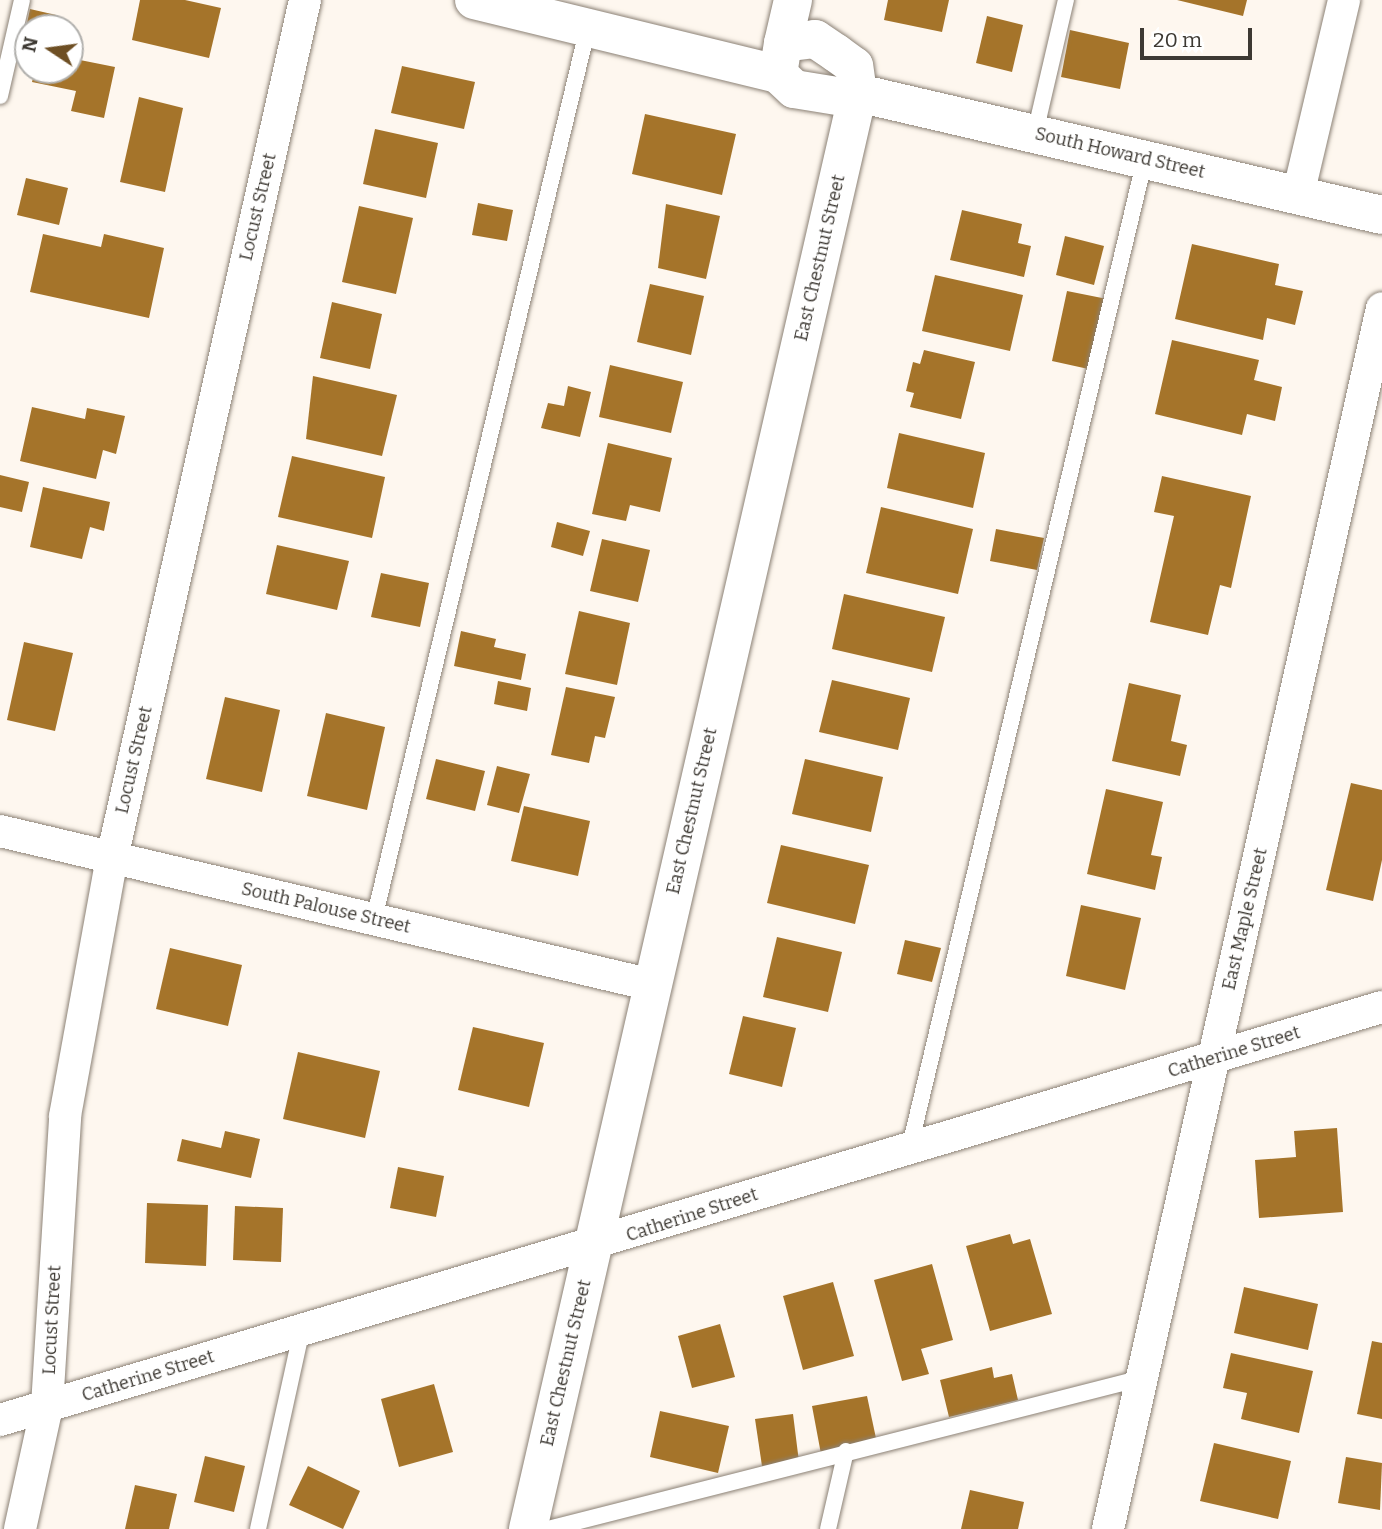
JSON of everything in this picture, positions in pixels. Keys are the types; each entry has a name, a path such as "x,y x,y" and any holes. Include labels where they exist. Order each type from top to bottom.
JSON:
{"main road":[{"path":"474,0 515,5 588,27 708,56 780,56 815,39 854,65 858,93"},
{"path":"780,56 793,0"},
{"name":"South Howard Street","path":"780,56 794,89 813,95 849,98 858,93 1382,215"},
{"name":"East Chestnut Street","path":"528,1529 858,93"}],"street":[{"name":"Locust Street","path":"20,1529 47,1406 65,1115 112,858 305,0"},
{"path":"1298,195 1344,0"},
{"name":"East Maple Street","path":"1108,1529 1382,308"},
{"name":"South Palouse Street","path":"0,831 652,985"},
{"name":"Catherine Street","path":"0,1420 302,1329 592,1247 910,1146 1214,1059 1382,1007"}],"lane":[{"path":"0,96 22,0"},
{"path":"1035,133 1066,0"},
{"path":"374,919 588,27"},
{"path":"910,1146 1145,159"},
{"path":"258,1529 302,1329"},
{"path":"548,1529 846,1451 1142,1378"},
{"path":"828,1529 846,1451"}],"building":[{"path":"140,0 185,0 221,8 209,58 132,40"},
{"path":"888,0 949,0 942,32 884,20"},
{"path":"1177,0 1247,0 1243,16"},
{"path":"30,9 52,14 29,14"},
{"path":"987,16 1023,25 1012,72 976,63"},
{"path":"1070,30 1129,43 1120,89 1061,77"},
{"path":"84,61 115,67 104,118 71,111 76,91 42,84 84,84"},
{"path":"402,66 475,82 464,129 391,113"},
{"path":"139,97 183,108 165,192 120,182"},
{"path":"645,114 736,134 722,195 632,174"},
{"path":"375,129 438,143 426,198 363,184"},
{"path":"26,178 68,188 59,225 17,215"},
{"path":"478,203 513,210 507,241 472,235"},
{"path":"666,204 720,216 706,279 658,268"},
{"path":"359,206 413,218 396,294 342,282"},
{"path":"962,210 1022,224 1018,243 1031,246 1024,277 950,260"},
{"path":"43,234 101,247 104,234 164,248 149,318 30,292"},
{"path":"1065,236 1104,246 1094,285 1056,275"},
{"path":"1192,244 1279,264 1275,285 1303,291 1295,325 1267,318 1263,340 1175,319"},
{"path":"935,275 1023,295 1010,351 922,331"},
{"path":"650,284 704,296 691,355 637,342"},
{"path":"1067,291 1107,299 1093,370 1052,361"},
{"path":"332,302 382,314 370,369 320,358"},
{"path":"1172,340 1259,360 1254,380 1282,387 1275,421 1247,414 1242,435 1155,414"},
{"path":"924,350 975,362 961,419 910,407 914,393 906,391 913,362 920,364"},
{"path":"610,365 683,382 671,433 599,417"},
{"path":"313,376 397,395 382,456 306,439"},
{"path":"568,386 591,392 580,437 541,428 548,403 564,406"},
{"path":"32,407 85,419 87,408 125,416 116,454 103,450 96,479 20,461"},
{"path":"899,433 985,453 973,508 887,488"},
{"path":"608,443 672,458 660,512 630,505 626,521 592,514"},
{"path":"292,456 385,477 372,538 278,517"},
{"path":"0,475 29,482 22,512 0,507"},
{"path":"1162,476 1251,496 1231,588 1220,585 1208,635 1150,622 1174,516 1154,512"},
{"path":"43,487 110,502 104,531 90,527 82,559 30,547"},
{"path":"881,507 973,529 958,594 866,573"},
{"path":"557,522 590,531 583,556 551,547"},
{"path":"996,529 1044,538 1037,570 990,561"},
{"path":"602,539 650,550 638,602 590,591"},
{"path":"277,545 349,561 337,610 266,594"},
{"path":"381,573 429,583 420,627 371,617"},
{"path":"844,594 945,617 932,672 832,649"},
{"path":"579,611 630,623 617,685 565,674"},
{"path":"461,631 496,639 494,647 526,654 521,680 454,666"},
{"path":"24,642 73,653 55,731 7,720"},
{"path":"832,680 910,698 898,750 819,732"},
{"path":"498,681 531,688 527,711 494,704"},
{"path":"1129,683 1181,695 1171,741 1187,745 1180,776 1112,761"},
{"path":"566,687 615,697 605,738 595,736 589,763 551,755"},
{"path":"225,697 280,710 262,792 206,779"},
{"path":"326,713 385,727 367,810 307,796"},
{"path":"436,759 485,771 475,811 426,799"},
{"path":"805,759 883,777 871,832 792,814"},
{"path":"497,766 530,774 519,813 487,805"},
{"path":"1351,783 1382,790 1382,860 1373,901 1326,890"},
{"path":"1106,789 1163,802 1151,855 1162,857 1155,890 1087,874"},
{"path":"524,806 590,821 578,876 511,861"},
{"path":"781,845 869,865 855,924 767,903"},
{"path":"1081,905 1141,918 1125,990 1066,976"},
{"path":"777,937 842,952 828,1012 763,997"},
{"path":"905,940 941,948 932,982 897,974"},
{"path":"170,948 242,965 228,1026 156,1009"},
{"path":"743,1016 796,1028 782,1087 729,1074"},
{"path":"473,1027 544,1043 529,1107 458,1090"},
{"path":"298,1052 380,1071 365,1138 283,1119"},
{"path":"1337,1128 1343,1212 1259,1218 1255,1160 1296,1157 1294,1131"},
{"path":"225,1131 260,1139 251,1178 177,1161 182,1139 221,1148"},
{"path":"398,1167 444,1176 436,1217 390,1208"},
{"path":"147,1203 208,1205 206,1266 145,1263"},
{"path":"235,1206 283,1208 281,1262 233,1260"},
{"path":"1010,1234 1013,1244 1030,1239 1052,1314 990,1331 966,1246"},
{"path":"932,1264 953,1340 921,1349 929,1374 902,1381 874,1280"},
{"path":"833,1282 854,1356 803,1370 783,1296"},
{"path":"1244,1287 1318,1304 1308,1350 1234,1333"},
{"path":"720,1324 735,1377 692,1388 678,1336"},
{"path":"1372,1341 1382,1343 1382,1419 1357,1414"},
{"path":"1231,1353 1313,1371 1299,1433 1241,1419 1247,1393 1223,1388"},
{"path":"992,1367 994,1378 1012,1374 1018,1400 949,1417 940,1380"},
{"path":"434,1384 453,1452 399,1467 381,1399"},
{"path":"867,1396 877,1443 821,1454 812,1406"},
{"path":"660,1411 729,1426 718,1473 650,1457"},
{"path":"793,1414 799,1462 762,1466 755,1419"},
{"path":"1214,1443 1291,1461 1278,1519 1200,1501"},
{"path":"205,1456 245,1466 234,1512 194,1502"},
{"path":"1346,1457 1382,1463 1380,1510 1338,1503"},
{"path":"308,1466 360,1491 343,1529 289,1505"},
{"path":"135,1485 177,1494 169,1529 125,1529"},
{"path":"970,1490 1024,1502 1018,1529 961,1529"}]}
